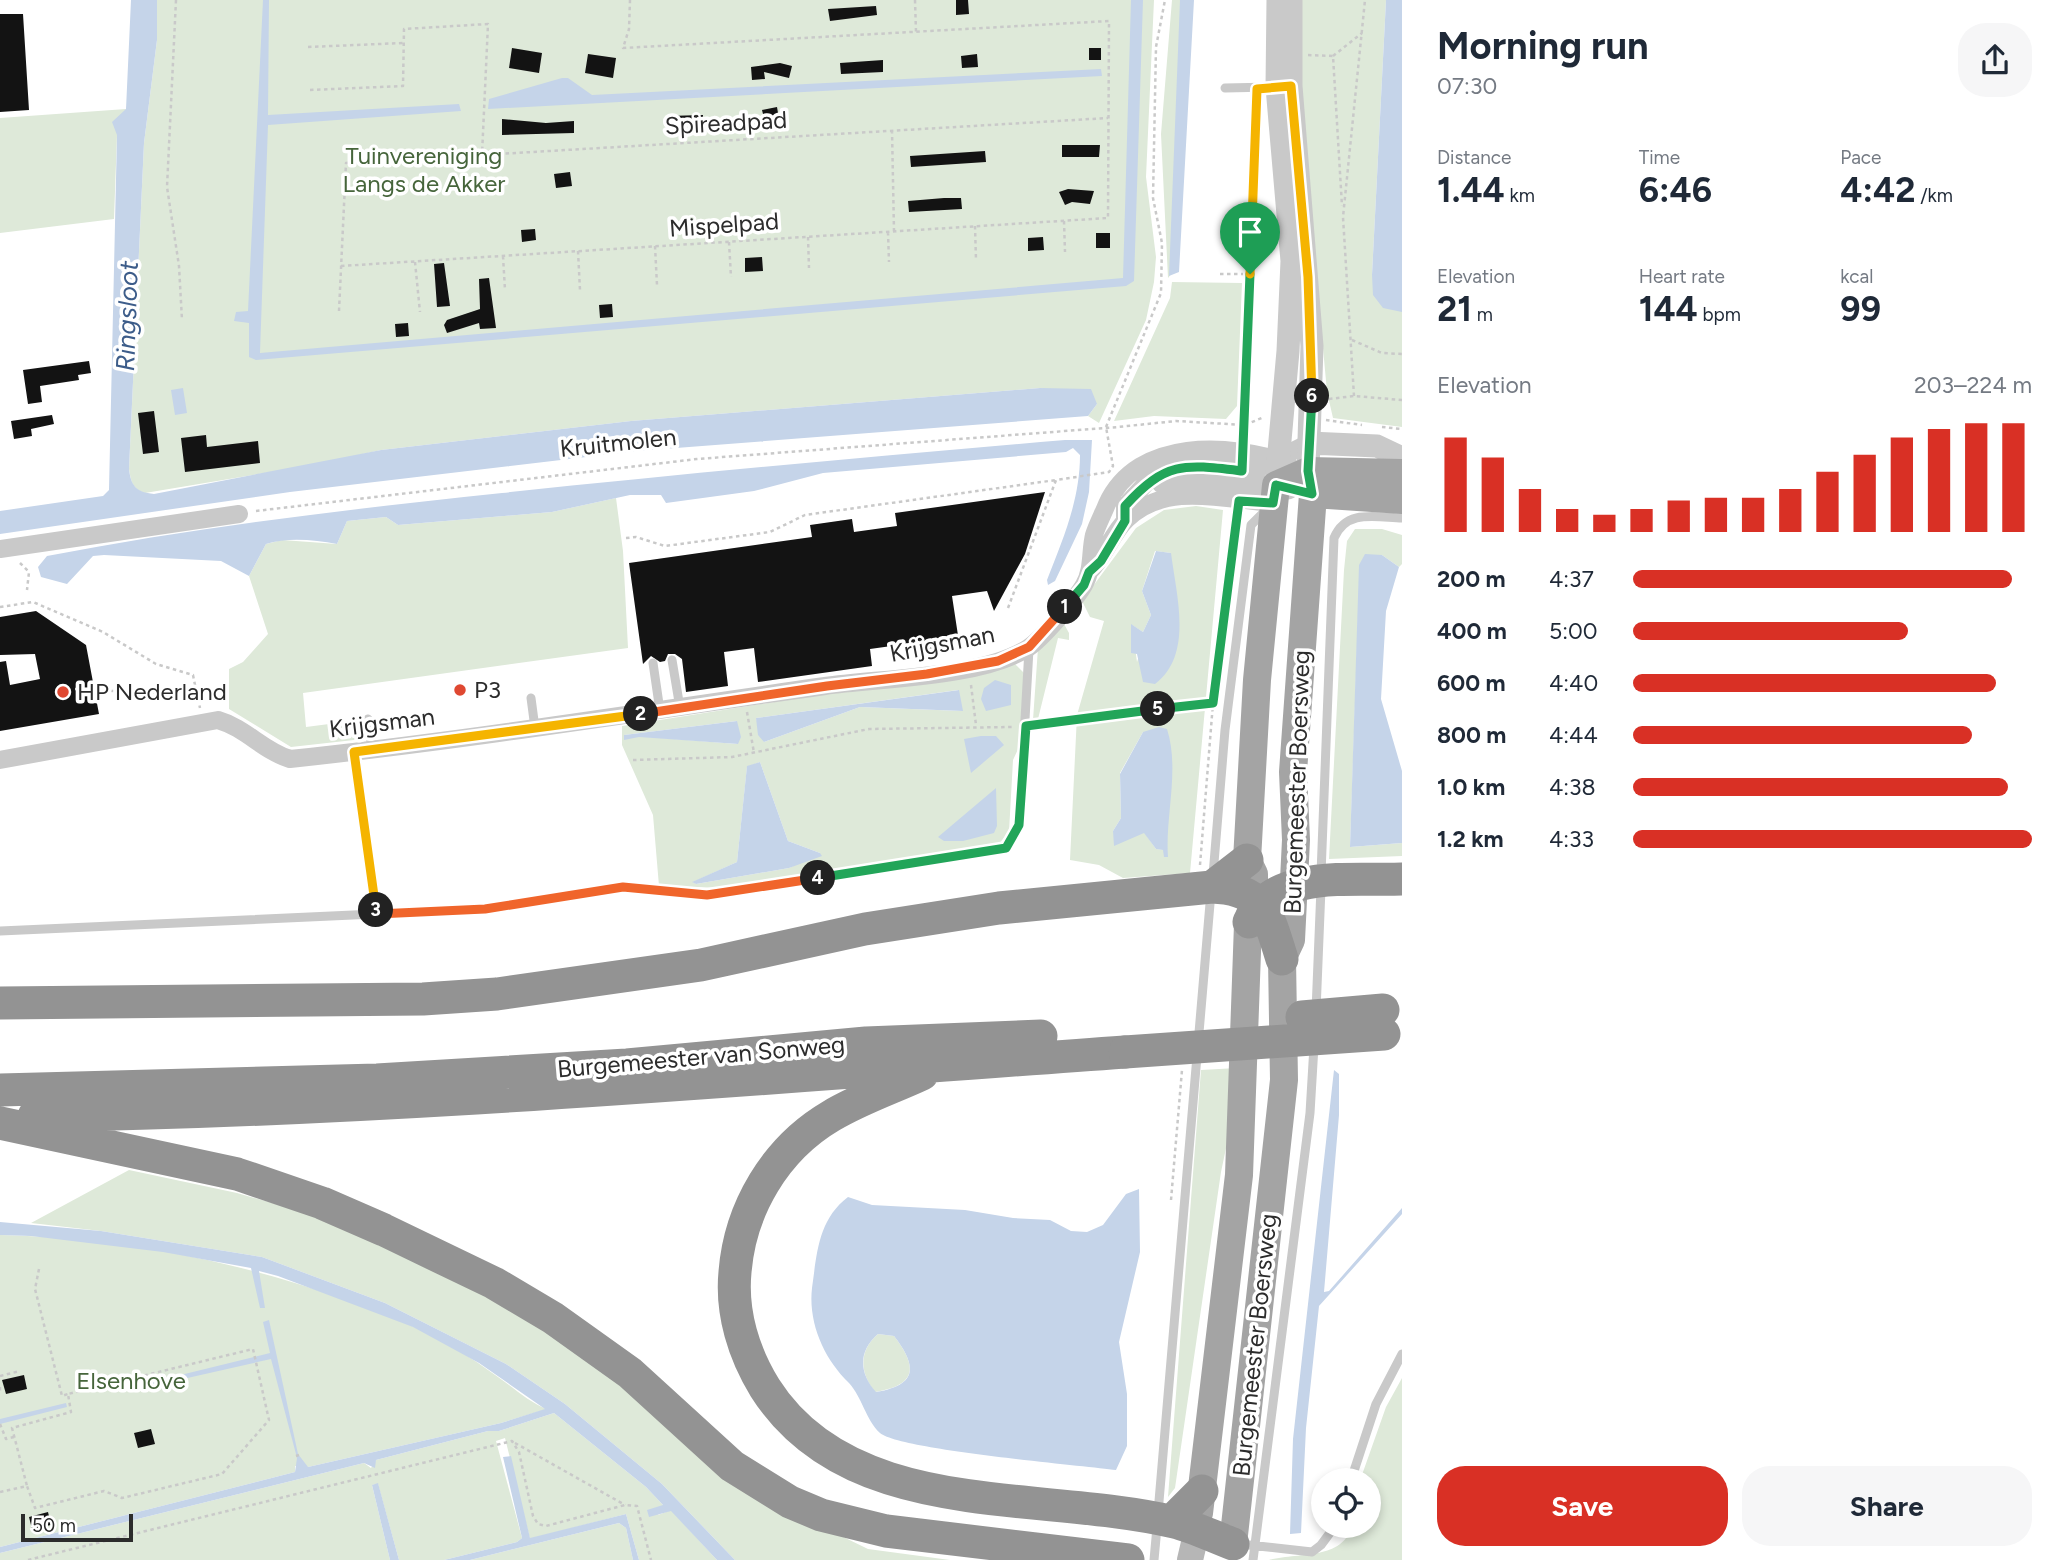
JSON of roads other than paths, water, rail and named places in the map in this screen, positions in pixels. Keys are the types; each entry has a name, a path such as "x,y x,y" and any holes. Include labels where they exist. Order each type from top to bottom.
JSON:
{"highway":[{"path":"0,1003 423,999 569,986 701,965 865,929 999,908 1212,887 1227,878 1248,851"},
{"path":"1254,908 1307,884 1402,879"},
{"path":"1212,887 1254,908 1282,959"},
{"name":"Burgemeester van Sonweg","path":"0,1116 396,1104 940,1065 1124,1043 1393,1022"},
{"name":"Burgemeester van Sonweg","path":"0,1090 377,1080 627,1065 866,1043 1124,1043"},
{"path":"940,1065 828,1118 802,1137 760,1186 737,1248 734,1301 748,1356 778,1409 797,1429 837,1459 873,1475 1243,1552"},
{"path":"0,1123 237,1174 322,1203 384,1230 494,1283 553,1318 630,1373 732,1466 790,1502 821,1515 887,1531 1128,1560"},
{"path":"1184,1538 1202,1491"}],"main road":[{"path":"1276,483 1310,469 1402,472"},
{"path":"1310,469 1347,509 1402,500"},
{"name":"Burgemeester Boersweg","path":"1243,1552 1284,1080 1282,959 1292,940 1307,884 1296,840 1293,772 1310,469"},
{"name":"Burgemeester Boersweg","path":"1202,1491 1239,1175 1254,908 1254,874 1248,851 1264,590 1276,483"}],"street":[{"name":"Burgemeester Boersweg","path":"1276,483 1292,261 1275,87 1278,0"},
{"name":"Burgemeester Boersweg","path":"1291,0 1290,55 1275,87 1311,318 1310,469"},
{"path":"1310,469 1377,446 1402,458"},
{"name":"Krijgsman","path":"0,760 218,720 237,725 276,755 290,759 660,712 967,668 998,661 1029,647 1084,585 1089,572 1094,535 1109,500 1148,481 1161,466 1187,450 1243,453 1276,483"},
{"name":"Krijgsman","path":"1161,466 1255,470 1276,483"},
{"path":"1138,485 1189,479 1276,483"},
{"name":"Krijgsman","path":"1089,572 1101,561 1125,521 1141,508 1156,502 1193,495 1239,501 1276,483"},
{"name":"Krijgsman","path":"1125,521 1125,506 1138,485"},
{"path":"7,548 239,514"}],"lane":[{"path":"1225,88 1275,87"},
{"path":"1154,1560 1184,1538 1212,887 1225,730 1251,525 1276,483"},
{"path":"1138,485 1156,502"},
{"path":"1347,509 1356,506 1387,510 1402,518"},
{"path":"1347,509 1360,516 1402,518"},
{"name":"Burgemeester Boersweg","path":"1243,1552 1310,1113 1307,884 1333,548 1347,509"},
{"name":"Krijgsman","path":"377,914 485,909 623,887 707,895 1006,848 1019,825 1029,647"},
{"path":"672,660 680,709"},
{"path":"653,663 660,712"},
{"path":"531,698 535,728"},
{"path":"0,931 377,914 363,751 368,719"},
{"path":"1355,1468 1376,1404 1402,1354"},
{"path":"1243,1552 1312,1552 1326,1538"}],"water":[{"name":"Ringsloot","path":"131,0 157,0 157,40 144,143 129,469 133,484 143,492 154,494 381,450 631,421 1040,388 1091,389 1097,404 1088,416 637,451 290,492 0,534 0,511 103,496 109,490 117,135 112,122 126,109"},
{"path":"263,0 269,0 268,115 459,104 461,111 268,125 260,353 1123,278 1131,0 1143,0 1134,281 1126,286 256,360 249,357 249,323 234,321 236,312 248,311"},
{"path":"1180,0 1194,0 1179,272 1169,276"},
{"path":"1386,0 1402,0 1402,312 1383,308 1373,295"},
{"path":"1101,69 1102,76 488,109 489,99 562,78 568,78 592,95"},
{"path":"183,388 187,413 175,415 171,390"},
{"path":"1065,440 1092,440 1089,492 1082,524 1055,581 1048,585 1047,580 1070,519 1077,488 1080,455 1073,448 1066,452 823,473 754,491 666,503 661,495 630,495 552,512 398,525 386,517 347,521 337,544 293,540 266,544 249,576 221,561 104,555 93,556 67,584 41,577 38,567 47,556 160,536 331,512 642,479"},
{"path":"1156,551 1171,553 1180,623 1175,657 1167,672 1155,684 1143,682 1137,654 1131,653 1131,624 1143,632 1151,615 1142,591"},
{"path":"1365,554 1382,555 1399,567 1386,611 1381,699 1402,771 1402,843 1350,847 1359,565"},
{"path":"995,680 1011,685 1011,705 986,711 981,699 984,688"},
{"path":"959,690 963,711 860,707 764,742 758,735 756,718"},
{"path":"737,721 741,737 738,744 639,737 624,740 624,735"},
{"path":"1159,727 1167,729 1171,744 1168,857 1164,857 1163,850 1156,849 1144,833 1114,846 1113,831 1121,818 1120,774 1143,732"},
{"path":"996,736 1004,745 971,773 964,739"},
{"path":"760,762 788,841 822,856 789,868 696,884 692,882 737,862 747,766"},
{"path":"996,788 997,826 994,833 963,841 944,841 938,837"},
{"path":"1334,1070 1339,1074 1339,1115 1324,1292 1329,1291 1402,1208 1402,1214 1319,1306 1306,1428 1301,1533 1290,1534 1293,1439"},
{"path":"1139,1189 1140,1252 1119,1342 1127,1394 1127,1446 1116,1470 954,1451 894,1439 880,1433 853,1389 825,1352 815,1327 811,1301 818,1250 830,1216 838,1206 848,1197 872,1205 965,1210 1013,1218 1050,1220 1071,1231 1087,1232 1103,1225 1126,1194","holes":["878,1334 894,1336 907,1357 909,1373 899,1385 876,1392 866,1377 864,1355"]},
{"path":"0,1222 101,1231 262,1257 385,1303 506,1364 565,1404 662,1484 735,1560 717,1560 671,1511 649,1517 647,1510 663,1505 646,1487 554,1413 499,1431 488,1431 376,1460 375,1468 364,1463 0,1553 0,1547 295,1472 297,1458 271,1359 152,1386 152,1382 270,1353 263,1322 269,1320 298,1454 308,1467 501,1423 545,1409 479,1363 413,1327 278,1276 259,1271 265,1308 260,1308 251,1268 163,1252 31,1236 0,1235"},
{"path":"66,1403 67,1407 0,1424 0,1419"},
{"path":"511,1456 530,1538 626,1514 639,1560 633,1560 626,1528 619,1523 470,1560 444,1560 517,1542 522,1538 503,1457"},
{"path":"378,1483 399,1560 390,1560 372,1485"}],"place":[{"name":"P3","path":"460,690"},
{"name":"HP Nederland","path":"63,692"}],"park label":[{"name":"Tuinvereniging Langs de Akker","path":"424,170"},
{"name":"Elsenhove","path":"131,1381"}]}
